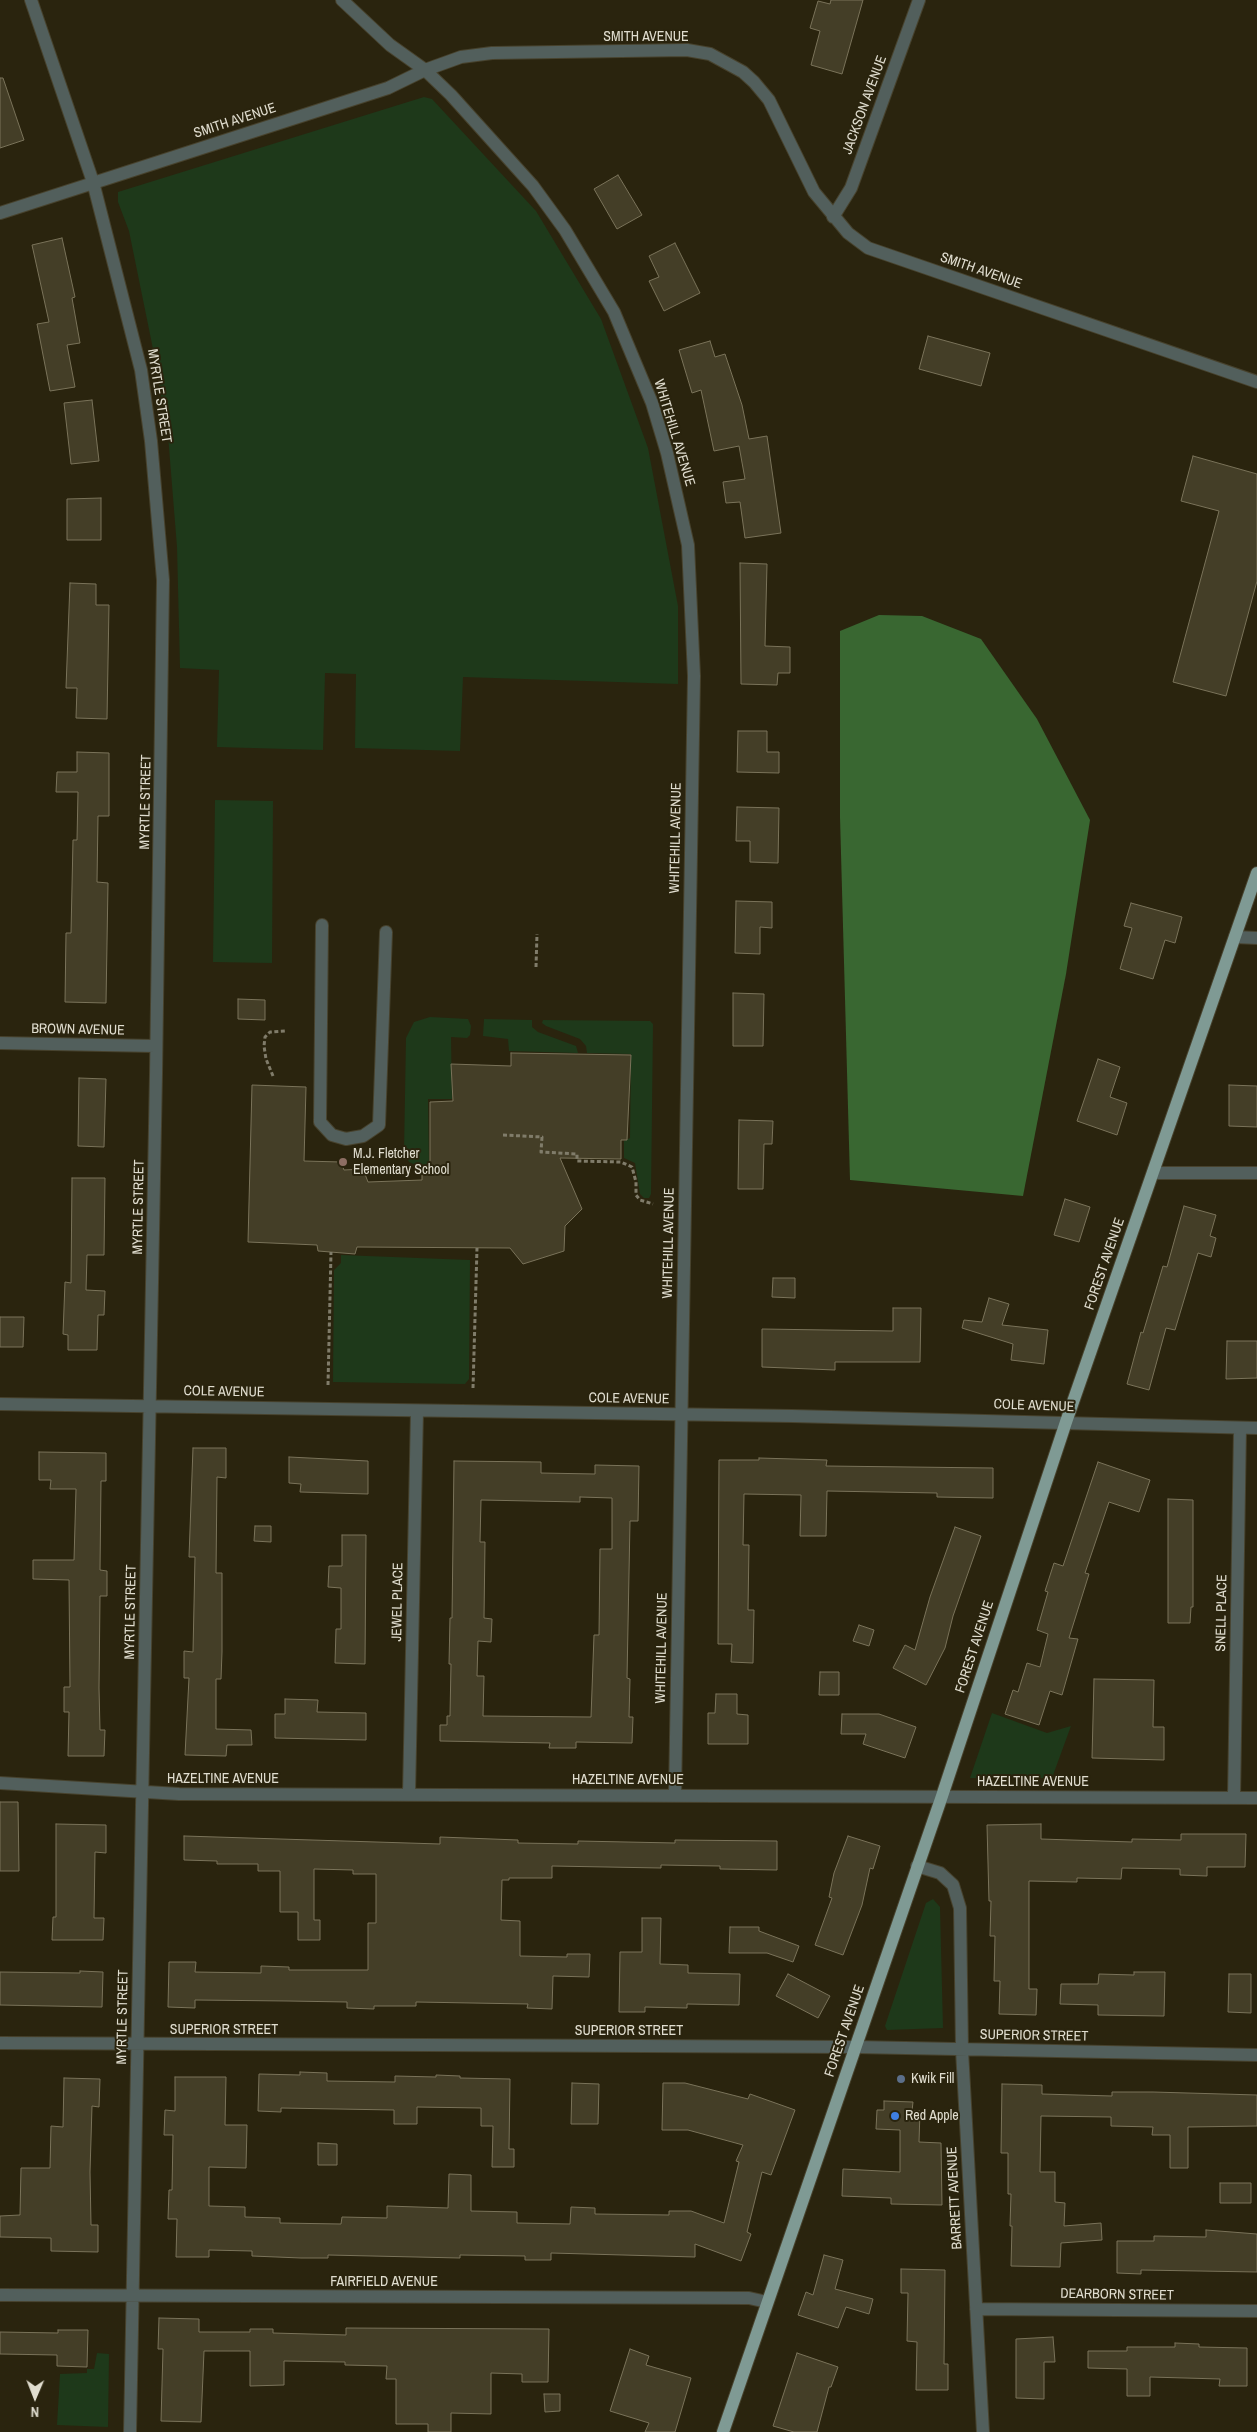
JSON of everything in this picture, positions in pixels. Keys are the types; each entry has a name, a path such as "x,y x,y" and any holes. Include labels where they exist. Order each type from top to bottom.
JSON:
{"main road":[{"name":"FOREST AVENUE","path":"723,2432 942,1796 1066,1422 1257,873"}],"street":[{"name":"MYRTLE STREET","path":"31,0 93,182 141,370 152,441 161,544 164,660 155,1046 130,2432"},
{"name":"WHITEHILL AVENUE","path":"342,0 390,45 425,70 451,95 533,186 566,230 614,312 652,403 682,516 691,583 694,676 675,1795"},
{"name":"JACKSON AVENUE","path":"833,217 852,188 919,0"},
{"name":"SMITH AVENUE","path":"0,213 388,88 425,70 461,58 492,53 686,50 710,54 743,72 754,82 769,100 814,192 848,234 868,248 1257,382"},
{"path":"322,925 320,1122 332,1135 346,1139 363,1136 379,1125 386,932"},
{"path":"1234,937 1257,938"},
{"name":"BROWN AVENUE","path":"0,1043 155,1046"},
{"path":"1153,1173 1257,1172"},
{"name":"COLE AVENUE","path":"0,1404 681,1414 1257,1428"},
{"name":"JEWEL PLACE","path":"409,1794 417,1411"},
{"name":"SNELL PLACE","path":"1234,1798 1240,1428"},
{"name":"HAZELTINE AVENUE","path":"0,1783 142,1792 1257,1798"},
{"name":"BARRETT AVENUE","path":"917,1866 940,1873 953,1885 960,1908 962,2050 983,2432"},
{"name":"SUPERIOR STREET","path":"0,2043 855,2047 1257,2055"},
{"name":"FAIRFIELD AVENUE","path":"0,2295 739,2298 767,2302"},
{"name":"DEARBORN STREET","path":"976,2309 1257,2312"}],"path":[{"path":"536,934 536,967"},
{"path":"273,1076 266,1059 265,1037 270,1032 286,1030"},
{"path":"503,1136 542,1137 541,1152 577,1154 577,1162 621,1162 632,1168 636,1182 636,1195 640,1200 653,1204"},
{"path":"473,1388 477,1248"},
{"path":"328,1385 331,1252"}],"green space":[{"path":"424,97 432,99 536,211 601,319 648,448 678,606 678,684 463,677 460,751 355,748 356,674 325,673 323,750 217,747 219,670 180,668 177,547 168,435 129,231 118,202 118,192"},
{"path":"879,615 922,616 981,639 1037,719 1090,820 1066,974 1023,1196 850,1180 840,817 840,631"},
{"path":"215,800 273,801 272,963 213,962"},
{"path":"430,1017 468,1019 471,1026 470,1035 467,1038 451,1037 452,1099 428,1099 429,1167 420,1167 409,1162 404,1152 406,1038 414,1022"},
{"path":"484,1019 532,1020 532,1027 538,1032 576,1046 578,1053 509,1051 508,1039 483,1036"},
{"path":"543,1020 650,1021 653,1024 651,1194 649,1198 644,1198 640,1194 635,1163 624,1158 624,1141 630,1138 631,1054 587,1053 586,1046 580,1039 546,1026 542,1023"},
{"path":"341,1255 470,1260 469,1379 465,1384 333,1382 334,1270 341,1263"},
{"path":"992,1713 1047,1733 1071,1726 1052,1778 970,1778"},
{"path":"933,1899 940,1907 943,2028 887,2030 885,2026 926,1903"},
{"path":"97,2353 109,2354 108,2427 57,2425 60,2374 87,2373 87,2369 94,2369"}],"building":[{"path":"831,0 863,0 842,74 811,65 820,31 810,28 818,1 830,4"},
{"path":"0,78 3,78 24,140 0,148"},
{"path":"618,175 642,215 617,229 594,189"},
{"path":"62,238 75,297 72,298 80,343 67,345 75,387 50,391 37,324 49,322 32,245"},
{"path":"675,243 700,293 664,311 649,281 659,277 649,256"},
{"path":"928,336 990,353 981,386 919,369"},
{"path":"710,341 715,357 725,354 742,405 749,439 767,436 781,533 745,538 740,502 726,503 723,482 745,479 739,446 714,451 701,390 692,393 679,350"},
{"path":"92,400 99,461 71,464 64,403"},
{"path":"1193,456 1257,474 1257,581 1226,696 1173,682 1219,511 1181,501"},
{"path":"101,498 101,540 67,540 67,499"},
{"path":"740,563 767,564 765,646 790,647 790,673 778,673 777,685 741,684"},
{"path":"70,583 96,584 96,605 109,605 107,719 76,718 77,688 66,688"},
{"path":"738,731 767,731 767,752 779,752 779,773 737,772"},
{"path":"77,752 109,753 109,816 98,816 97,882 108,883 106,1003 65,1002 66,933 71,933 73,840 77,840 78,792 56,792 57,772 77,772"},
{"path":"737,807 779,808 778,863 750,862 750,841 736,841"},
{"path":"736,901 772,902 772,928 760,927 760,954 735,953"},
{"path":"1131,903 1182,917 1175,943 1165,940 1153,979 1120,969 1132,928 1124,926"},
{"path":"733,993 764,994 763,1046 733,1046"},
{"path":"238,999 265,1000 265,1020 238,1019"},
{"path":"511,1053 631,1055 627,1140 621,1140 621,1159 560,1158 582,1209 565,1226 564,1251 523,1264 510,1248 357,1247 355,1254 318,1251 317,1245 248,1242 252,1085 306,1087 304,1161 341,1162 344,1170 363,1169 368,1182 422,1180 422,1170 430,1168 430,1102 453,1101 451,1064 511,1066"},
{"path":"1098,1059 1120,1067 1110,1097 1127,1103 1117,1135 1077,1121"},
{"path":"79,1078 106,1079 104,1147 78,1146"},
{"path":"1229,1085 1257,1086 1257,1127 1229,1126"},
{"path":"739,1120 773,1121 772,1144 764,1144 763,1189 738,1189"},
{"path":"72,1178 105,1178 104,1255 87,1255 86,1290 105,1291 104,1315 98,1315 97,1350 68,1350 68,1335 63,1334 65,1282 71,1283"},
{"path":"1065,1199 1090,1207 1079,1242 1054,1235"},
{"path":"1184,1206 1216,1215 1210,1236 1216,1238 1211,1257 1198,1253 1175,1330 1166,1328 1149,1390 1127,1384 1141,1332 1143,1333 1163,1266 1167,1267"},
{"path":"773,1278 795,1278 795,1298 772,1297"},
{"path":"989,1298 1009,1304 1002,1325 1048,1330 1044,1364 1011,1360 1013,1344 962,1328 964,1320 982,1322"},
{"path":"893,1308 921,1308 920,1362 835,1362 835,1370 762,1367 762,1329 893,1331"},
{"path":"0,1317 24,1317 23,1347 0,1347"},
{"path":"1227,1341 1257,1341 1257,1378 1226,1379"},
{"path":"193,1448 226,1448 226,1478 217,1477 216,1573 222,1573 222,1652 221,1679 216,1679 216,1729 251,1730 252,1745 227,1745 226,1756 185,1755 189,1678 184,1678 184,1651 193,1652 195,1557 189,1557"},
{"path":"39,1452 106,1453 106,1481 101,1481 100,1570 107,1571 107,1596 100,1596 99,1688 100,1730 105,1730 104,1756 68,1756 69,1712 64,1712 64,1687 70,1687 69,1580 33,1579 33,1560 74,1560 76,1489 50,1489 51,1480 39,1480"},
{"path":"289,1457 368,1461 368,1494 300,1492 301,1484 289,1483"},
{"path":"759,1458 827,1460 826,1466 993,1468 993,1498 937,1497 937,1493 827,1491 826,1536 800,1536 801,1495 744,1494 743,1545 749,1545 748,1610 754,1610 753,1663 731,1662 732,1644 718,1644 719,1460 759,1460"},
{"path":"454,1461 541,1462 541,1473 595,1474 595,1465 639,1466 638,1521 630,1521 627,1678 630,1679 629,1717 633,1717 632,1743 576,1742 576,1748 549,1748 550,1743 440,1741 440,1725 447,1725 447,1716 450,1716 451,1664 449,1664 450,1618 452,1618","holes":["580,1497 612,1498 612,1549 600,1549 599,1635 594,1635 591,1717 483,1716 484,1676 477,1676 478,1641 491,1642 492,1619 484,1618 485,1542 480,1542 481,1500 580,1502"]},
{"path":"1098,1462 1150,1480 1139,1512 1109,1502 1085,1573 1089,1574 1069,1638 1078,1639 1062,1695 1050,1691 1039,1725 1005,1714 1013,1690 1018,1692 1027,1663 1040,1667 1048,1634 1037,1630 1048,1592 1045,1591 1054,1563 1063,1566"},
{"path":"1168,1499 1193,1500 1193,1607 1191,1607 1190,1623 1168,1623"},
{"path":"255,1526 271,1526 271,1542 254,1541"},
{"path":"955,1527 981,1536 953,1616 945,1648 926,1685 893,1668 905,1645 915,1650 930,1597"},
{"path":"342,1535 366,1535 365,1664 335,1663 336,1629 341,1629 341,1588 328,1587 329,1566 342,1566"},
{"path":"859,1625 874,1630 869,1646 853,1641"},
{"path":"820,1672 839,1672 839,1695 819,1695"},
{"path":"1094,1679 1154,1680 1153,1727 1164,1727 1164,1760 1092,1758"},
{"path":"716,1694 737,1694 737,1714 748,1715 748,1744 708,1744 708,1713 715,1713"},
{"path":"285,1699 318,1700 317,1712 366,1713 366,1740 275,1738 275,1714 285,1714"},
{"path":"842,1714 879,1714 916,1727 905,1758 863,1744 866,1734 841,1734"},
{"path":"0,1802 18,1802 19,1871 0,1871"},
{"path":"56,1824 106,1825 106,1853 95,1852 94,1918 104,1918 103,1940 52,1940 53,1917 56,1917"},
{"path":"1041,1824 1041,1839 1132,1842 1132,1839 1181,1840 1181,1834 1246,1834 1245,1867 1207,1867 1207,1876 1180,1875 1180,1869 1122,1868 1121,1879 1077,1878 1077,1882 1029,1881 1029,1989 1037,1989 1036,2015 999,2014 1000,1981 994,1981 995,1936 990,1936 991,1901 989,1901 987,1825"},
{"path":"184,1836 440,1844 440,1837 518,1840 518,1843 578,1844 578,1841 675,1843 675,1840 777,1841 777,1870 720,1869 720,1866 661,1865 661,1868 552,1866 552,1878 509,1878 509,1880 502,1880 501,1920 520,1921 520,1956 567,1957 567,1954 590,1954 589,1977 553,1976 552,2009 527,2008 528,2004 416,2002 416,2006 374,2006 374,2009 347,2008 347,2002 195,2000 195,2008 168,2007 169,1962 196,1962 195,1972 261,1973 261,1966 289,1967 289,1970 368,1970 368,1923 376,1923 376,1874 353,1874 353,1870 314,1869 314,1920 320,1920 320,1940 298,1940 298,1912 280,1912 280,1871 258,1871 258,1864 217,1864 217,1861 184,1860"},
{"path":"848,1836 880,1846 873,1869 870,1868 862,1905 843,1955 815,1945 832,1898 829,1897 834,1873"},
{"path":"642,1918 661,1918 660,1964 688,1965 688,1973 740,1974 739,2005 687,2004 687,2008 645,2007 645,2012 619,2012 620,1952 642,1952"},
{"path":"730,1927 759,1927 759,1931 799,1946 793,1962 767,1953 729,1953"},
{"path":"80,1971 103,1972 102,2007 0,2005 0,1972 80,1973"},
{"path":"1134,1972 1165,1972 1164,2016 1098,2015 1098,2005 1060,2004 1061,1984 1098,1984 1099,1974 1134,1975"},
{"path":"788,1974 830,1996 818,2018 776,1996"},
{"path":"1229,1974 1251,1974 1251,2013 1228,2012"},
{"path":"300,2072 327,2073 327,2081 395,2082 395,2076 436,2077 436,2075 460,2076 460,2078 510,2079 509,2149 514,2149 514,2167 492,2167 493,2126 481,2126 481,2108 417,2107 417,2124 394,2124 394,2110 281,2108 281,2112 258,2111 259,2074 300,2075"},
{"path":"175,2077 226,2077 225,2125 247,2125 246,2168 209,2167 209,2206 245,2207 245,2217 280,2218 280,2223 341,2224 342,2217 387,2218 387,2206 448,2208 449,2174 471,2175 471,2211 517,2212 517,2223 570,2224 571,2207 595,2208 595,2214 669,2215 669,2211 691,2211 724,2223 739,2162 736,2161 743,2145 688,2130 662,2130 663,2083 685,2083 748,2099 750,2094 795,2110 771,2175 762,2172 747,2232 751,2234 741,2261 695,2244 695,2257 551,2253 551,2260 525,2260 525,2256 460,2255 460,2258 328,2255 328,2258 301,2258 252,2256 252,2251 209,2250 209,2257 176,2257 177,2219 168,2219 169,2190 172,2190 173,2135 164,2135 165,2110 175,2111"},
{"path":"64,2078 100,2079 99,2107 92,2106 90,2172 91,2225 98,2225 98,2252 51,2251 51,2238 0,2237 0,2216 20,2215 21,2168 50,2168 51,2126 63,2127"},
{"path":"572,2083 599,2084 598,2124 571,2124"},
{"path":"1002,2084 1042,2085 1042,2094 1112,2096 1112,2092 1153,2092 1257,2095 1257,2126 1188,2127 1188,2168 1170,2168 1170,2135 1152,2135 1153,2127 1111,2126 1111,2117 1041,2116 1040,2172 1055,2172 1055,2202 1065,2203 1064,2226 1101,2223 1102,2240 1061,2243 1060,2267 1011,2266 1012,2226 1010,2226 1011,2194 1008,2194 1008,2153 1001,2153"},
{"path":"884,2101 913,2102 912,2111 920,2111 919,2142 941,2143 942,2205 891,2204 891,2198 842,2196 843,2169 900,2172 900,2130 876,2129 877,2110 884,2110"},
{"path":"318,2143 337,2144 337,2165 318,2165"},
{"path":"1220,2183 1251,2183 1251,2203 1220,2203"},
{"path":"1206,2230 1257,2234 1257,2272 1141,2270 1141,2274 1117,2273 1117,2241 1154,2241 1154,2236 1206,2237"},
{"path":"824,2255 843,2260 835,2289 873,2299 869,2314 846,2307 838,2328 798,2315 806,2292 813,2295"},
{"path":"901,2269 945,2270 944,2364 948,2364 948,2390 916,2390 917,2342 907,2341 908,2293 901,2293"},
{"path":"159,2318 199,2319 199,2332 250,2332 250,2329 273,2329 273,2333 346,2335 346,2328 549,2329 548,2382 522,2382 522,2374 491,2373 491,2414 451,2413 451,2432 428,2432 428,2424 396,2424 396,2379 386,2379 387,2366 345,2365 345,2362 284,2361 284,2385 250,2386 250,2351 204,2351 201,2422 161,2421 163,2349 158,2349"},
{"path":"58,2330 88,2330 87,2367 57,2366 57,2355 0,2354 0,2332 58,2333"},
{"path":"1053,2337 1055,2362 1044,2362 1044,2399 1016,2398 1016,2339"},
{"path":"1175,2343 1199,2344 1199,2347 1247,2348 1247,2386 1219,2386 1220,2379 1150,2377 1150,2396 1127,2396 1127,2369 1088,2368 1088,2351 1127,2351 1127,2347 1175,2347"},
{"path":"630,2349 649,2356 646,2365 691,2378 675,2432 645,2432 649,2423 610,2411"},
{"path":"797,2353 838,2367 831,2387 829,2387 817,2432 794,2432 773,2426"},
{"path":"544,2394 560,2394 560,2411 545,2412"}],"place":[{"name":"M.J. Fletcher Elementary School","path":"343,1162"},
{"name":"Kwik Fill","path":"901,2079"},
{"name":"Red Apple","path":"895,2116"}]}
